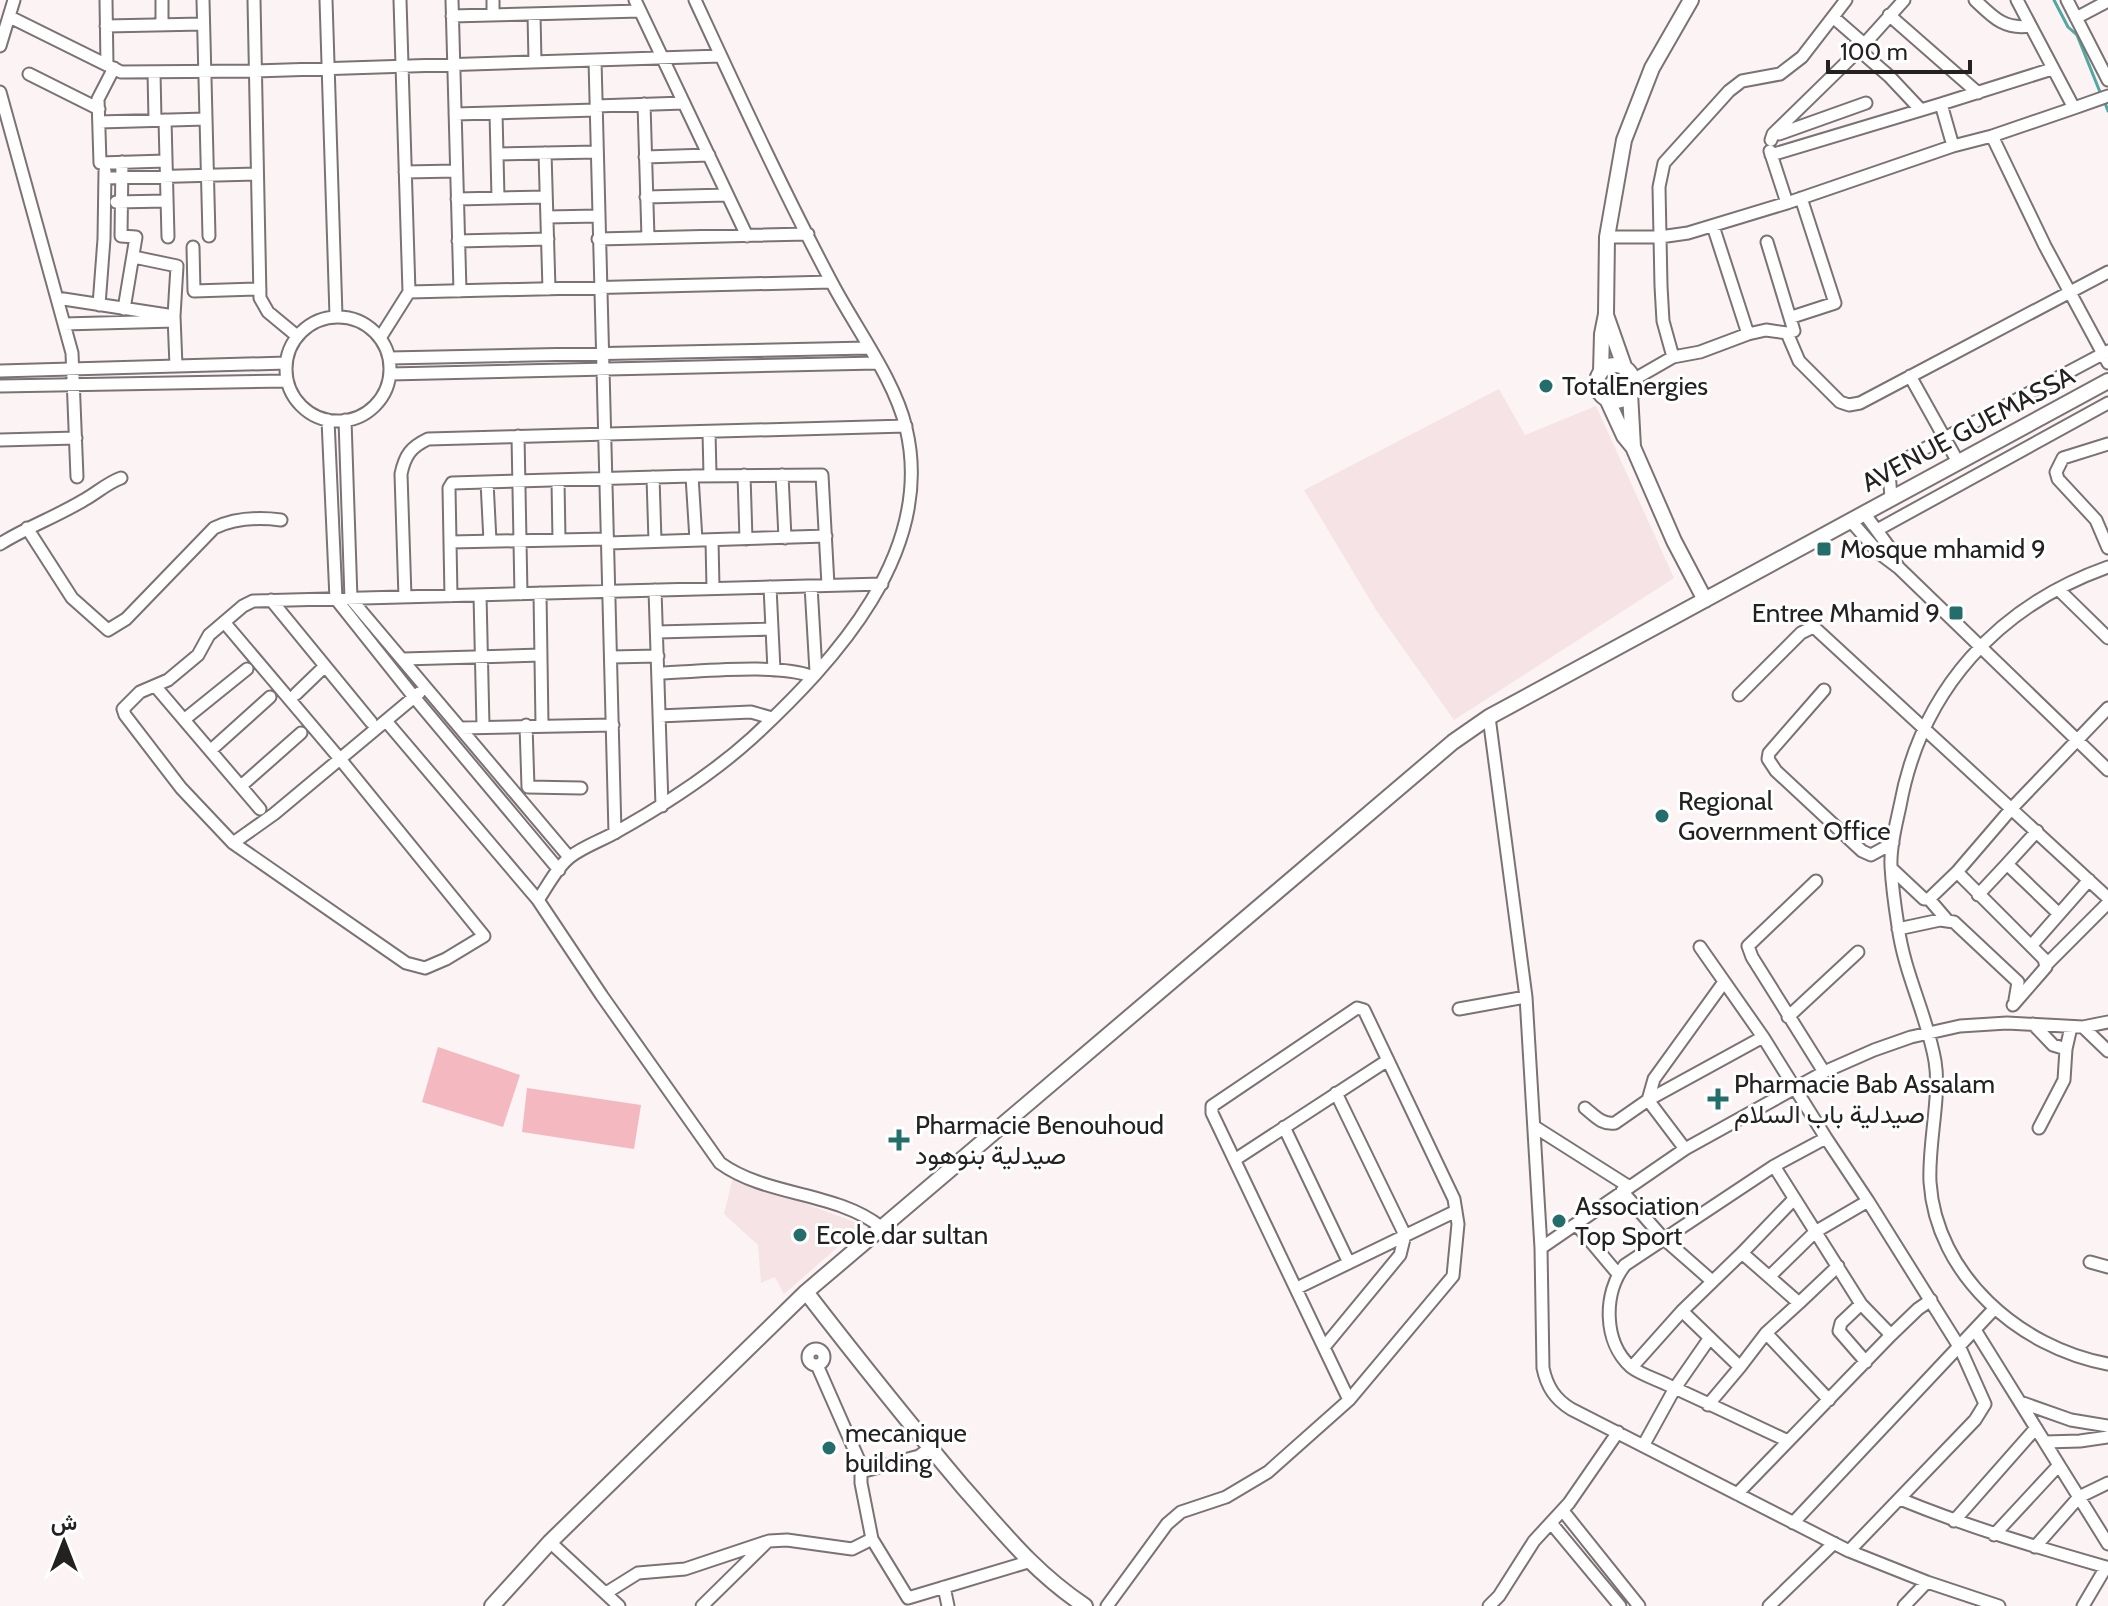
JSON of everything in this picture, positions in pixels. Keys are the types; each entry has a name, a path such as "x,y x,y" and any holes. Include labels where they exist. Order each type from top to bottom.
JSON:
{"main road":[{"path":"1691,0 1652,68 1636,106 1617,172 1607,237 1606,314 1597,387 1607,399 1624,436 1633,447 1674,541 1705,600"},
{"path":"1606,314 1629,380 1633,447"},
{"path":"1601,372 1612,365 1629,380"},
{"path":"1607,399 1621,400 1629,380"},
{"name":"AVENUE GUEMASSA","path":"492,1606 550,1542 806,1292 1441,753 1489,717 2108,381"},
{"path":"806,1292 930,1448 1028,1562 1085,1606"}],"street":[{"path":"0,46 14,0"},
{"path":"106,0 111,67 98,99 100,163 166,161"},
{"path":"162,0 162,25"},
{"path":"203,0 209,236"},
{"path":"254,0 260,298 268,312 297,336"},
{"path":"326,0 336,316"},
{"path":"380,338 409,292 400,0"},
{"path":"452,0 460,291"},
{"path":"493,0 493,15"},
{"path":"538,900 569,857 662,806 721,764 772,718 842,640 882,584 897,551 905,522 911,461 906,426 890,386 831,282 695,0"},
{"path":"1673,357 1663,321 1660,174 1672,152 1729,91 1742,81 1780,74 1802,57 1846,0"},
{"path":"1787,203 1771,155 1773,134 1904,0"},
{"path":"1975,0 2004,24 2015,28 2030,26"},
{"path":"2017,0 2074,108"},
{"path":"2067,0 2108,80"},
{"path":"2076,18 2108,1"},
{"path":"452,16 534,14 637,6 747,236"},
{"path":"534,14 535,62"},
{"path":"1889,15 1978,93"},
{"path":"10,17 121,72 255,71 721,56"},
{"path":"1833,17 1921,110"},
{"path":"106,26 203,24"},
{"path":"595,60 615,833"},
{"path":"1771,155 2052,69"},
{"path":"154,72 166,161 168,237"},
{"path":"29,74 99,109"},
{"path":"0,92 6,138 57,298 74,369 77,477"},
{"path":"1607,237 1660,237 1713,226 2108,96"},
{"path":"455,114 684,103"},
{"path":"1771,140 1783,131 1866,103"},
{"path":"644,104 648,238"},
{"path":"1941,104 1953,146"},
{"path":"496,113 498,198"},
{"path":"99,122 206,119"},
{"path":"1891,498 1889,471 1892,466 2106,356 2069,291 1992,136"},
{"path":"497,154 597,152"},
{"path":"545,153 549,289"},
{"path":"645,157 709,155"},
{"path":"122,162 121,236 136,237 124,309"},
{"path":"99,305 105,163"},
{"path":"405,172 456,171"},
{"path":"105,178 257,174"},
{"path":"646,197 727,195"},
{"path":"457,199 546,197"},
{"path":"1792,317 1835,303 1801,198"},
{"path":"105,202 167,201"},
{"path":"547,217 598,216"},
{"path":"1713,226 1748,334"},
{"path":"598,239 808,234"},
{"path":"458,241 548,239"},
{"path":"1629,380 1673,357 1700,352 1748,334 1766,330 1794,331 1767,242"},
{"path":"193,247 194,291 260,289"},
{"path":"134,257 177,266 174,319 176,366"},
{"path":"1787,333 1799,361 1840,402 1849,405 1860,403 2108,272"},
{"path":"409,292 831,282"},
{"path":"57,298 174,319"},
{"path":"336,316 361,322 380,338 389,358 390,374 386,390 376,405 362,415 345,420 328,420 302,406 292,395 287,381 288,351 297,336 320,320 336,316"},
{"path":"64,324 174,319"},
{"path":"389,358 868,348"},
{"path":"0,371 286,363"},
{"path":"390,374 877,363"},
{"path":"1910,376 1958,462"},
{"path":"0,386 287,381"},
{"path":"1877,530 2108,403"},
{"path":"328,420 336,599 559,870"},
{"path":"345,420 351,599 569,857"},
{"path":"405,597 401,474 405,457 415,445 428,439 906,426"},
{"path":"709,432 710,475"},
{"path":"518,436 521,594"},
{"path":"0,440 76,438"},
{"path":"2108,444 2063,458 2056,472 2058,479 2096,520 2108,548"},
{"path":"451,596 450,485 710,475 822,475 828,585"},
{"path":"744,475 746,539"},
{"path":"782,475 785,538"},
{"path":"692,476 696,540"},
{"path":"653,477 655,541"},
{"path":"0,544 121,478"},
{"path":"558,481 559,540"},
{"path":"487,482 490,541"},
{"path":"1857,516 1877,530 1899,568"},
{"path":"1857,516 1879,553 1899,568 2108,770"},
{"path":"27,528 72,598 108,630 126,619 214,528 227,522 281,520"},
{"path":"450,542 826,536"},
{"path":"712,540 713,588"},
{"path":"2108,567 2058,589 2007,620 1956,675 1924,728 1903,789 1891,867 1905,963 1936,1067 1930,1166 1932,1198 1942,1232 1961,1268 1995,1308 2044,1342 2077,1356 2108,1364"},
{"path":"224,622 484,936 425,968 406,963 233,843 181,788 125,715 123,709 126,703 140,692 156,687 198,655 209,635 224,622 246,603 882,584"},
{"path":"811,586 814,674"},
{"path":"770,587 774,670"},
{"path":"2058,589 2108,638"},
{"path":"655,590 662,806"},
{"path":"540,593 542,725"},
{"path":"480,595 483,726"},
{"path":"271,600 371,722"},
{"path":"1739,695 1801,633 1811,628 1820,632 2107,898 2013,1005"},
{"path":"657,632 772,629"},
{"path":"403,659 541,655"},
{"path":"611,657 658,656"},
{"path":"296,694 324,667"},
{"path":"185,719 247,669"},
{"path":"658,673 774,670 814,674"},
{"path":"156,687 260,809"},
{"path":"233,843 274,814 426,687"},
{"path":"1824,690 1769,753 1768,759 1776,771 1862,851 1871,855 1893,843"},
{"path":"211,750 270,697"},
{"path":"1929,899 2108,708"},
{"path":"659,716 751,712 772,718"},
{"path":"1489,717 1526,997 1541,1248 1542,1360 1548,1385 1564,1404 1849,1551 1999,1606"},
{"path":"386,721 538,900 720,1163 741,1175 862,1213 881,1227"},
{"path":"526,725 528,787 581,788"},
{"path":"460,728 613,725"},
{"path":"241,786 301,733"},
{"path":"1978,895 2037,831"},
{"path":"2007,864 2059,914"},
{"path":"1891,867 1924,899 1929,899 1947,920 1961,927 2018,982 2018,992 2007,1023"},
{"path":"1957,872 2047,964"},
{"path":"2031,946 2089,880"},
{"path":"1816,881 1748,946 1788,1017 1824,1072"},
{"path":"1898,929 1947,920"},
{"path":"1700,947 1763,1037 1931,1300 1960,1348 1983,1397 1983,1410 1849,1551"},
{"path":"1788,1017 1858,952"},
{"path":"1648,1100 1654,1079 1724,982"},
{"path":"1459,1009 1526,997"},
{"path":"1107,1606 1167,1524 1181,1512 1226,1497 1268,1472 1349,1400 1453,1276 1458,1224 1454,1199 1364,1010 1357,1008 1212,1106 1212,1113 1349,1400"},
{"path":"1541,1248 1685,1149 1824,1072 1874,1050 1960,1026 2007,1023 2077,1027 2108,1022"},
{"path":"2033,1024 2053,1045 2066,1049"},
{"path":"2039,1128 2064,1080 2066,1049 2077,1027"},
{"path":"2077,1027 2108,1051"},
{"path":"1585,1108 1604,1123 1615,1123 1648,1100 1763,1037"},
{"path":"1236,1159 1388,1060"},
{"path":"1325,1346 1400,1255 1405,1235 1336,1093"},
{"path":"1648,1100 1685,1149"},
{"path":"1284,1127 1349,1263"},
{"path":"1535,1127 1625,1189 1663,1238 1712,1281"},
{"path":"1788,1441 1632,1367 1617,1349 1609,1324 1618,1274 1625,1265 1774,1166 1826,1138"},
{"path":"1774,1166 1861,1304 1891,1335"},
{"path":"1632,1367 1682,1311 1794,1199"},
{"path":"1770,1276 1815,1232 1868,1201"},
{"path":"1297,1288 1456,1211"},
{"path":"1576,1224 1618,1274"},
{"path":"1742,1253 1799,1303"},
{"path":"2090,1262 2108,1267"},
{"path":"1708,1405 1766,1333 1838,1266"},
{"path":"1737,1494 1891,1335 1931,1300"},
{"path":"1861,1304 1841,1323 1839,1331 1866,1362"},
{"path":"1793,1523 1995,1308"},
{"path":"1682,1311 1740,1367"},
{"path":"1975,1330 2079,1497 2103,1525 2108,1544"},
{"path":"1766,1333 1829,1400"},
{"path":"1643,1446 1675,1388 1709,1339"},
{"path":"817,1365 861,1465 861,1483 872,1539 908,1598 1028,1562"},
{"path":"2020,1402 2071,1420 2108,1426"},
{"path":"1954,1521 2036,1428"},
{"path":"1489,1606 1499,1596 1528,1549 1563,1511 1618,1432"},
{"path":"2045,1442 2108,1437"},
{"path":"861,1472 919,1456 930,1448"},
{"path":"1994,1535 2059,1465"},
{"path":"2035,1547 2079,1497 2108,1483"},
{"path":"1900,1499 1994,1535 2107,1566 2083,1606"},
{"path":"1563,1511 1639,1606"},
{"path":"1551,1523 1620,1606"},
{"path":"606,1593 638,1573 685,1569 769,1541 787,1540 852,1549 872,1539"},
{"path":"702,1606 769,1541"},
{"path":"550,1542 619,1606"},
{"path":"1771,1605 1834,1543"},
{"path":"1904,1606 1927,1582"},
{"path":"944,1587 948,1606"}],"shaded area":[{"path":"1499,389 1525,435 1596,406 1674,578 1454,720 1376,610 1304,490"},
{"path":"438,1047 520,1075 503,1127 422,1102"},
{"path":"527,1088 641,1105 634,1149 522,1132"},
{"name":"Ecole dar sultan","path":"733,1177 863,1225 784,1294 775,1277 761,1283 758,1245 724,1214"}],"waterway":[{"path":"2054,0 2068,27 2077,35 2100,92"},
{"path":"2105,103 2108,111"}],"place":[{"name":"TotalEnergies","path":"1546,386"},
{"name":"Mosque mhamid 9","path":"1824,549"},
{"name":"Entree Mhamid 9","path":"1956,613"},
{"name":"Regional Government Office","path":"1662,816"},
{"name":"Pharmacie Bab Assalam صيدلية باب السلام","path":"1718,1099"},
{"name":"Pharmacie Benouhoud صيدلية بنوهود","path":"899,1140"},
{"name":"Association Top Sport","path":"1559,1221"},
{"name":"Ecole dar sultan","path":"800,1235"},
{"name":"mecanique building","path":"829,1448"}]}
